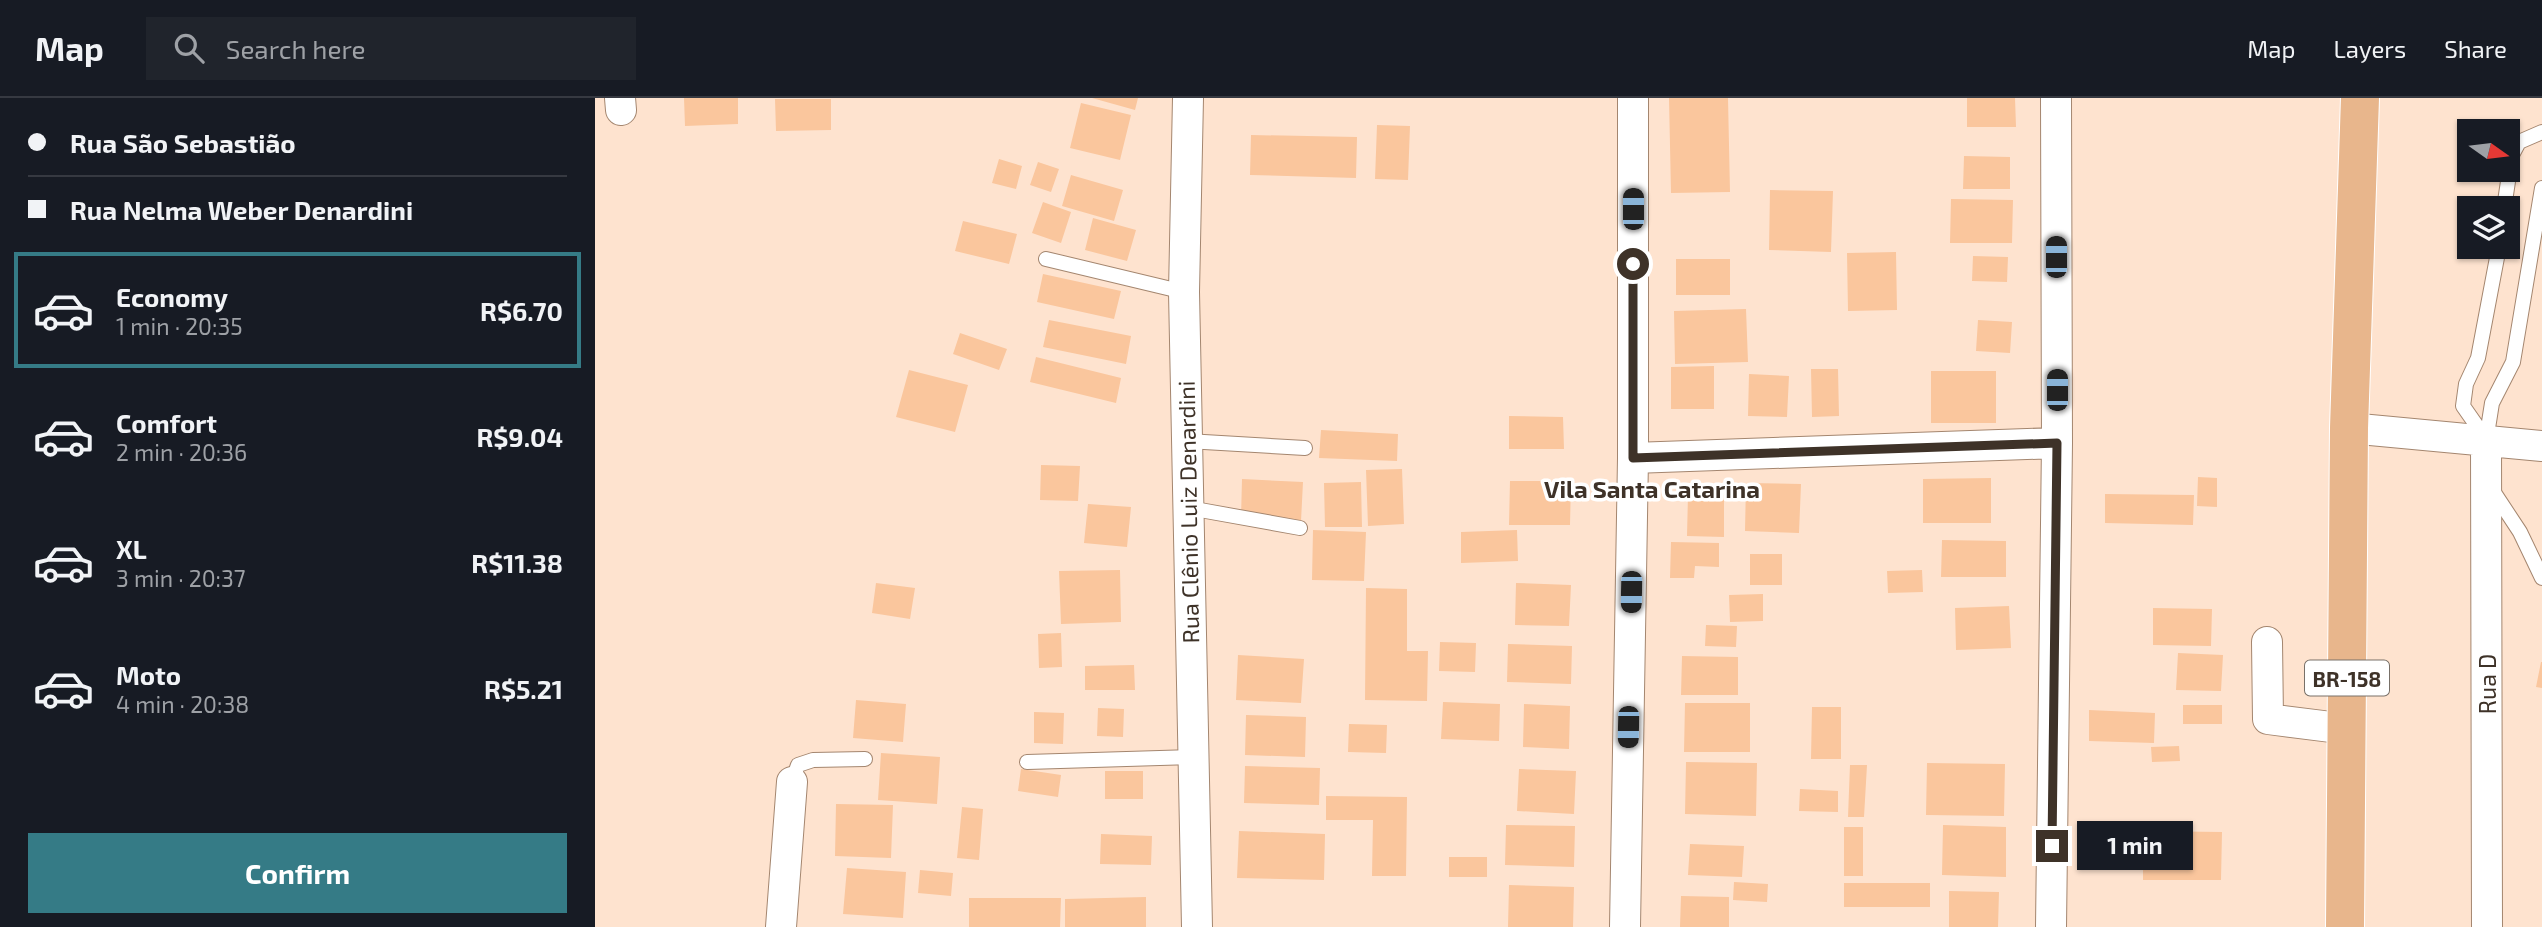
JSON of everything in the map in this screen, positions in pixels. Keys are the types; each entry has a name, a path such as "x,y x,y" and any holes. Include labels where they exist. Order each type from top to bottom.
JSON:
{"highway":[{"name":"BR-158","path":"2345,927 2349,428 2360,98"}],"street":[{"name":"Rua Clênio Luiz Denardini","path":"1188,98 1184,292 1197,927"},
{"path":"1625,927 1633,458 1633,98"},
{"path":"2051,927 2057,443 2056,98"},
{"path":"2349,428 2542,446"},
{"name":"Rua D","path":"2486,440 2487,927"},
{"path":"1633,458 2057,443"},
{"path":"2267,642 2267,719 2347,729"},
{"path":"781,927 792,782"}],"lane":[{"path":"2506,196 2512,155 2519,142 2542,132"},
{"path":"2486,440 2492,403 2513,362 2542,188"},
{"path":"1046,259 1184,292"},
{"path":"2486,440 2463,406 2466,384 2478,358 2496,259"},
{"path":"1187,441 1305,448"},
{"path":"2487,481 2520,532 2542,578"},
{"path":"1188,508 1300,528"},
{"path":"1027,762 1193,757"},
{"path":"792,782 798,765 813,760 865,759"}],"building":[{"path":"684,98 738,98 738,124 685,126"},
{"path":"1092,98 1138,98 1135,110"},
{"path":"1669,98 1728,98 1730,192 1671,193"},
{"path":"1967,98 2015,98 2016,127 1967,127"},
{"path":"775,99 831,99 831,130 776,131"},
{"path":"1081,103 1131,115 1120,160 1070,148"},
{"path":"1377,125 1410,126 1408,180 1375,179"},
{"path":"1251,135 1357,137 1356,178 1250,175"},
{"path":"1964,156 2010,157 2010,189 1963,189"},
{"path":"999,159 1022,166 1016,189 992,183"},
{"path":"1038,162 1059,169 1051,192 1030,185"},
{"path":"1071,175 1123,190 1114,221 1062,206"},
{"path":"1770,190 1833,191 1831,252 1769,250"},
{"path":"1951,199 2013,200 2012,243 1950,243"},
{"path":"1043,202 1071,212 1061,243 1032,233"},
{"path":"1093,218 1136,230 1127,261 1085,250"},
{"path":"963,221 1017,234 1009,264 955,251"},
{"path":"1896,252 1897,310 1848,311 1847,253"},
{"path":"1973,256 2008,257 2007,282 1972,281"},
{"path":"1676,259 1730,259 1730,295 1676,295"},
{"path":"1043,274 1121,291 1114,319 1037,302"},
{"path":"1746,309 1748,362 1675,364 1674,311"},
{"path":"1049,320 1131,336 1126,364 1043,347"},
{"path":"1978,320 2012,322 2010,353 1976,351"},
{"path":"960,333 1007,349 999,370 953,354"},
{"path":"1036,357 1121,378 1116,403 1030,382"},
{"path":"1714,366 1714,409 1671,409 1671,367"},
{"path":"1811,369 1838,369 1839,416 1812,417"},
{"path":"909,370 968,385 955,432 896,417"},
{"path":"1931,371 1996,371 1996,423 1931,423"},
{"path":"1749,374 1789,376 1787,417 1748,416"},
{"path":"1509,416 1563,417 1564,449 1509,449"},
{"path":"1321,430 1398,434 1397,461 1319,458"},
{"path":"1041,465 1080,466 1078,501 1040,500"},
{"path":"1402,469 1404,524 1368,526 1366,470"},
{"path":"2198,477 2217,478 2217,507 2197,506"},
{"path":"1991,478 1991,523 1923,523 1923,479"},
{"path":"1242,479 1303,482 1301,521 1241,518"},
{"path":"1510,481 1571,481 1570,525 1509,525"},
{"path":"1361,482 1362,527 1325,527 1324,483"},
{"path":"1746,483 1801,484 1799,533 1745,531"},
{"path":"2105,494 2194,495 2193,525 2105,523"},
{"path":"1688,495 1724,495 1724,537 1687,536"},
{"path":"1088,504 1131,507 1127,547 1084,543"},
{"path":"1313,530 1366,532 1364,581 1312,580"},
{"path":"1517,530 1518,561 1461,563 1461,532"},
{"path":"1942,540 2006,541 2006,577 1941,577"},
{"path":"1671,542 1719,543 1719,567 1695,566 1694,578 1670,578"},
{"path":"1750,554 1782,554 1782,585 1750,585"},
{"path":"1120,570 1121,622 1061,624 1059,571"},
{"path":"1922,570 1923,592 1888,593 1887,571"},
{"path":"876,583 915,588 910,619 872,613"},
{"path":"1516,583 1571,585 1569,626 1515,625"},
{"path":"1366,588 1407,589 1407,651 1428,651 1427,701 1365,700"},
{"path":"1763,594 1763,621 1730,622 1729,595"},
{"path":"2009,606 2011,648 1956,650 1955,608"},
{"path":"2153,608 2212,609 2211,646 2153,645"},
{"path":"1706,625 1737,626 1736,647 1705,646"},
{"path":"1061,633 1062,667 1039,668 1038,634"},
{"path":"1440,642 1476,643 1475,672 1439,671"},
{"path":"1508,644 1572,646 1571,684 1507,682"},
{"path":"2178,653 2223,655 2221,691 2176,690"},
{"path":"1238,655 1304,659 1301,703 1236,700"},
{"path":"1682,656 1738,657 1738,695 1681,695"},
{"path":"2542,662 2542,688 2536,687"},
{"path":"1134,665 1135,690 1085,690 1085,666"},
{"path":"856,700 906,704 903,742 853,738"},
{"path":"1443,702 1500,704 1499,741 1441,739"},
{"path":"1685,703 1750,703 1750,752 1684,752"},
{"path":"1524,704 1570,706 1569,749 1523,747"},
{"path":"2183,705 2222,705 2222,724 2183,724"},
{"path":"1812,707 1841,707 1841,759 1811,759"},
{"path":"1098,708 1124,709 1123,737 1097,736"},
{"path":"2089,710 2155,713 2154,743 2089,741"},
{"path":"1034,712 1064,713 1063,744 1034,743"},
{"path":"1246,715 1306,717 1305,757 1245,755"},
{"path":"1349,724 1387,725 1386,753 1348,752"},
{"path":"2179,746 2180,761 2152,762 2151,747"},
{"path":"881,753 940,757 937,804 878,800"},
{"path":"1686,762 1757,763 1756,816 1685,814"},
{"path":"1927,763 2005,764 2004,816 1926,815"},
{"path":"1850,765 1867,765 1864,817 1848,817"},
{"path":"1245,766 1320,768 1319,805 1244,803"},
{"path":"1021,769 1061,775 1058,797 1018,791"},
{"path":"1519,769 1576,771 1574,814 1517,811"},
{"path":"1105,771 1143,771 1143,799 1105,799"},
{"path":"1800,789 1838,791 1838,812 1799,811"},
{"path":"1326,796 1407,797 1406,876 1372,876 1373,820 1326,820"},
{"path":"836,804 893,805 891,858 835,856"},
{"path":"962,807 983,809 979,860 957,858"},
{"path":"1506,825 1575,826 1574,867 1505,865"},
{"path":"1943,825 2006,827 2006,877 1942,875"},
{"path":"1844,827 1863,827 1863,876 1844,876"},
{"path":"1239,831 1325,834 1324,880 1237,878"},
{"path":"2143,831 2222,832 2221,880 2143,880"},
{"path":"1101,834 1152,836 1151,865 1100,864"},
{"path":"1690,844 1744,846 1742,877 1688,875"},
{"path":"1449,857 1487,857 1487,877 1449,877"},
{"path":"847,868 906,872 903,918 843,914"},
{"path":"920,870 953,873 951,896 918,893"},
{"path":"1734,882 1768,884 1767,902 1733,900"},
{"path":"1844,883 1930,883 1930,907 1844,907"},
{"path":"1509,885 1574,887 1573,927 1508,927"},
{"path":"1949,891 1999,892 1998,927 1949,927"},
{"path":"1681,896 1729,897 1729,927 1680,927"},
{"path":"1146,897 1146,927 1065,927 1065,899"},
{"path":"969,898 1061,898 1060,927 969,927"}],"district":[{"name":"Vila Santa Catarina","path":"1652,488"}],"route":[{"path":"1633,264 1633,458 2057,443 2052,846"}]}
